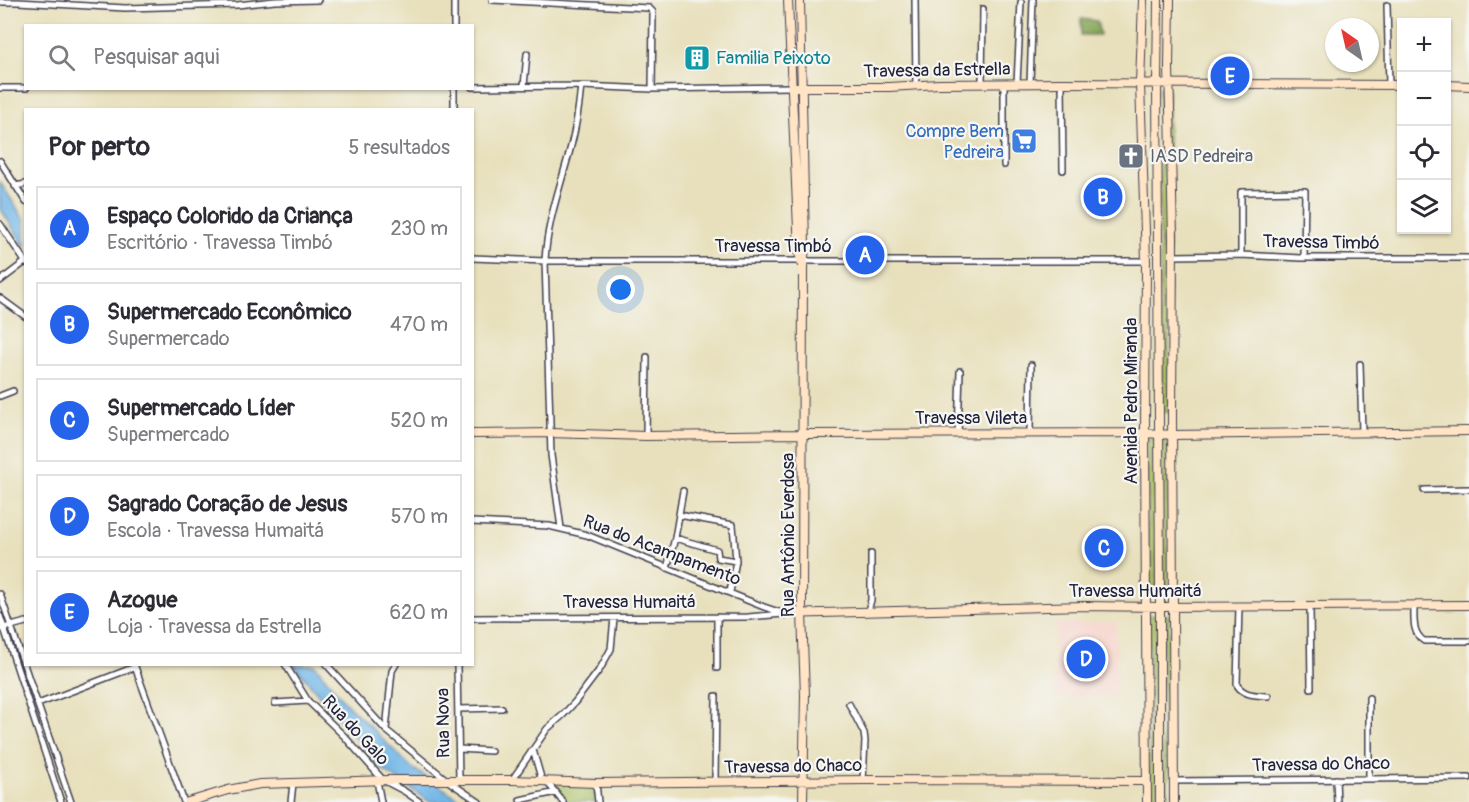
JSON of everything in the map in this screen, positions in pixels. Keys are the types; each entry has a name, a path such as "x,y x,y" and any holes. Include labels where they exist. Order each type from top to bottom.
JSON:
{"street":[{"path":"0,2 125,8 318,0"},
{"path":"454,0 454,24"},
{"path":"492,0 649,8 653,12 652,89"},
{"name":"Rua Antônio Everdosa","path":"788,0 802,263"},
{"name":"Rua Antônio Everdosa","path":"800,0 802,613 805,695 803,802"},
{"path":"915,0 916,86"},
{"path":"1030,83 1033,0"},
{"name":"Avenida Pedro Miranda","path":"1143,0 1140,84 1146,261 1144,433 1147,802"},
{"name":"Avenida Pedro Miranda","path":"1158,0 1156,84 1160,802"},
{"path":"1170,0 1174,802"},
{"path":"1017,83 1022,2"},
{"path":"1387,5 1389,85"},
{"path":"982,84 983,9"},
{"path":"524,86 527,54"},
{"name":"Travessa da Estrella","path":"474,87 801,88 1017,83 1397,85"},
{"path":"1062,83 1064,170"},
{"path":"1004,84 1004,165"},
{"path":"561,528 551,455 545,261 552,210 578,120 581,86"},
{"path":"1451,86 1469,86"},
{"path":"0,88 24,88"},
{"path":"454,90 454,108"},
{"path":"0,161 24,199"},
{"path":"15,186 24,184"},
{"path":"1241,255 1241,192 1305,191 1304,258"},
{"path":"0,224 24,261"},
{"name":"Travessa Timbó","path":"1173,256 1469,258"},
{"name":"Travessa Timbó","path":"474,258 545,261 802,263 1146,261"},
{"path":"0,281 24,264"},
{"path":"0,298 24,316"},
{"path":"646,436 647,357"},
{"path":"1030,364 1030,433"},
{"path":"1360,364 1362,432"},
{"path":"958,434 960,371"},
{"path":"0,396 13,391"},
{"name":"Travessa Vileta","path":"474,434 550,433 646,436 1144,433 1173,435 1469,431"},
{"path":"1424,490 1469,489"},
{"path":"668,567 683,491"},
{"path":"679,515 733,525 736,561 730,592"},
{"name":"Rua do Acampamento","path":"474,522 561,528 602,540 764,607 785,614 802,613"},
{"path":"675,538 717,550 718,558 736,561"},
{"path":"868,611 871,600 871,554"},
{"path":"0,594 24,663"},
{"name":"Travessa Humaitá","path":"802,613 1084,606 1469,605"},
{"path":"1239,606 1237,685 1246,694 1268,696"},
{"path":"1310,606 1311,688"},
{"path":"1413,606 1415,631 1424,641 1469,641"},
{"name":"Travessa Humaitá","path":"474,618 748,617 785,614"},
{"path":"0,616 2,628 62,802"},
{"path":"717,616 717,668"},
{"path":"512,780 547,729 576,702 600,669 611,649 614,618"},
{"path":"2,628 24,622"},
{"path":"25,666 71,802"},
{"path":"38,704 134,666 186,802"},
{"name":"Rua do Galo","path":"286,666 308,701 344,736 383,780 420,802"},
{"path":"328,666 386,730 444,780 479,802"},
{"path":"387,666 392,671"},
{"path":"386,730 392,671 395,666"},
{"name":"Rua Nova","path":"457,666 459,780"},
{"path":"715,782 716,696"},
{"path":"1369,698 1369,778"},
{"path":"275,703 308,701"},
{"path":"849,704 864,733 863,780"},
{"path":"458,709 502,708"},
{"path":"459,749 491,751"},
{"path":"533,750 545,781 563,802"},
{"name":"Travessa do Chaco","path":"1174,781 1469,778"},
{"path":"1336,779 1337,802"},
{"path":"381,802 383,780"},
{"name":"Travessa do Chaco","path":"186,802 260,784 383,780 512,780 596,783 863,780 1146,781"},
{"path":"291,802 293,783"},
{"path":"596,783 598,802"},
{"path":"520,800 556,792"}],"shaded area":[{"path":"1116,622 1117,696 1054,697 1055,623"}],"green space":[{"path":"1081,19 1097,21 1100,35 1081,35"},
{"path":"1159,88 1168,88 1169,412 1161,412"},
{"path":"1161,437 1168,437 1168,585 1162,586"},
{"path":"1156,438 1157,586 1148,586 1147,439"},
{"path":"1149,615 1157,616 1157,802 1149,802"},
{"path":"1169,615 1168,802 1162,802 1163,616"},
{"path":"593,781 595,802 563,802 551,784"}],"water":[{"path":"0,182 24,219 24,245 0,208"},
{"path":"295,666 316,666 345,702 412,768 464,802 430,802 379,767"}],"place":[{"name":"Familia Peixoto","path":"697,58"},
{"name":"Azogue","path":"1230,76"},
{"name":"Compre Bem Pedreira","path":"1024,141"},
{"name":"IASD Pedreira","path":"1131,156"},
{"name":"Supermercado Econômico","path":"1103,197"},
{"name":"Espaço Colorido da Criança","path":"865,255"},
{"name":"Supermercado Líder","path":"1104,548"},
{"name":"Sagrado Coração de Jesus","path":"1086,659"}]}
